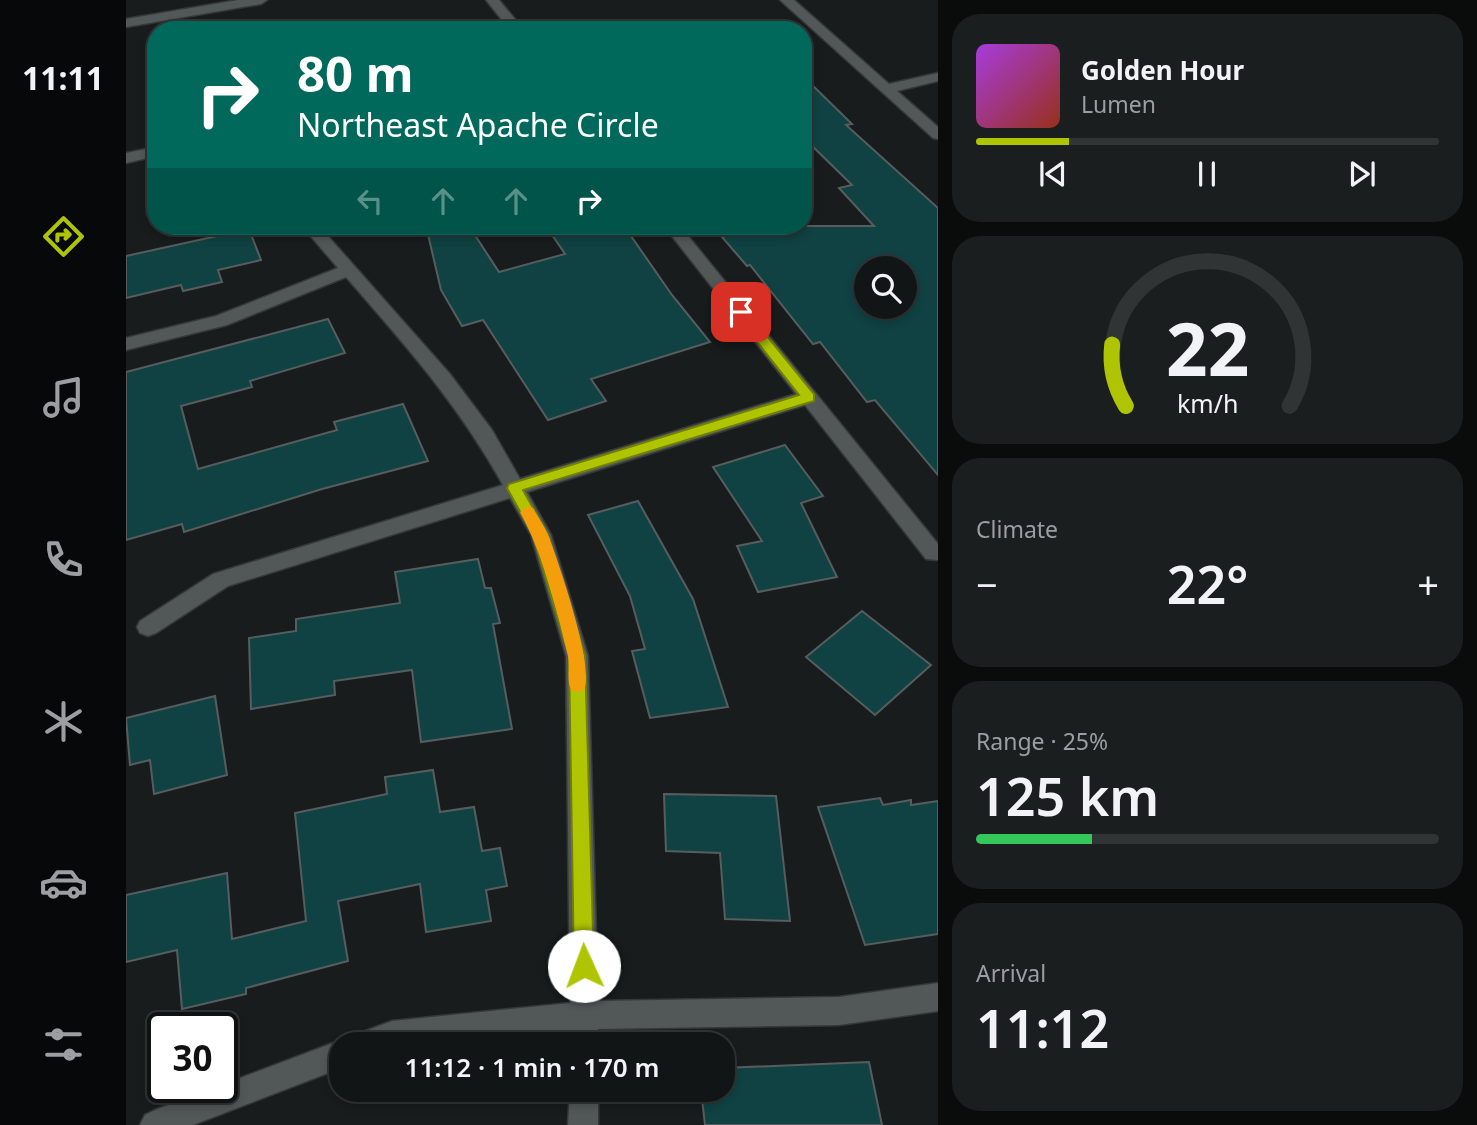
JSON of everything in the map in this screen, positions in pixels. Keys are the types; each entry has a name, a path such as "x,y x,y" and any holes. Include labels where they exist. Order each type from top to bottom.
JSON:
{"street":[{"path":"126,23 188,6 261,0"},
{"path":"492,0 509,21"},
{"path":"786,0 810,21"},
{"path":"812,23 938,135"},
{"path":"886,89 938,77"},
{"path":"126,158 147,153"},
{"path":"318,235 444,378 485,435 541,535 577,656 585,1032"},
{"path":"679,235 933,553"},
{"path":"126,344 221,321 349,270"},
{"path":"148,627 221,580 809,397"},
{"path":"421,1032 586,1015 839,1011 938,998"},
{"path":"155,1125 329,1059"},
{"path":"583,1125 584,1102"}],"building":[{"path":"812,85 852,124 846,125 938,208 938,475 875,400 867,402 820,342 813,344 750,265 747,266 722,237 812,235 812,226 874,226 839,188 852,185 812,146"},
{"path":"222,235 251,235 261,260 218,270 222,282 183,291 181,285 126,298 126,256"},
{"path":"428,235 475,235 499,272 565,254 552,235 630,235 672,295 710,342 591,379 606,401 548,420 483,320 462,326 441,290"},
{"path":"328,319 345,353 250,381 252,387 181,406 198,469 337,430 334,422 403,404 428,461 322,489 184,532 182,524 126,540 126,372"},
{"path":"785,445 823,496 801,503 837,577 758,592 737,546 762,541 713,467"},
{"path":"638,501 693,599 728,707 650,718 632,651 645,649 630,596 588,515"},
{"path":"478,559 485,588 491,588 500,623 493,624 512,729 421,742 412,670 334,681 335,695 251,709 249,638 296,631 296,619 400,603 395,572"},
{"path":"862,611 931,665 875,715 806,657"},
{"path":"215,696 227,775 154,794 150,760 130,765 126,718"},
{"path":"433,770 440,812 474,807 482,851 500,848 507,886 486,890 491,921 426,932 420,884 338,901 348,961 246,988 246,994 182,1009 177,950 126,962 126,895 227,873 232,939 306,921 295,813 387,794 385,777"},
{"path":"664,794 776,796 790,921 725,919 720,853 666,851"},
{"path":"880,798 883,805 911,800 911,805 938,801 938,934 865,945 818,807"},
{"path":"869,1062 882,1125 705,1125 702,1102 735,1102 735,1068"}],"slow traffic":[{"path":"528,512 541,535 577,656 578,685"}],"route":[{"path":"584,966 577,656 541,535 514,488 809,397 741,312"}]}
